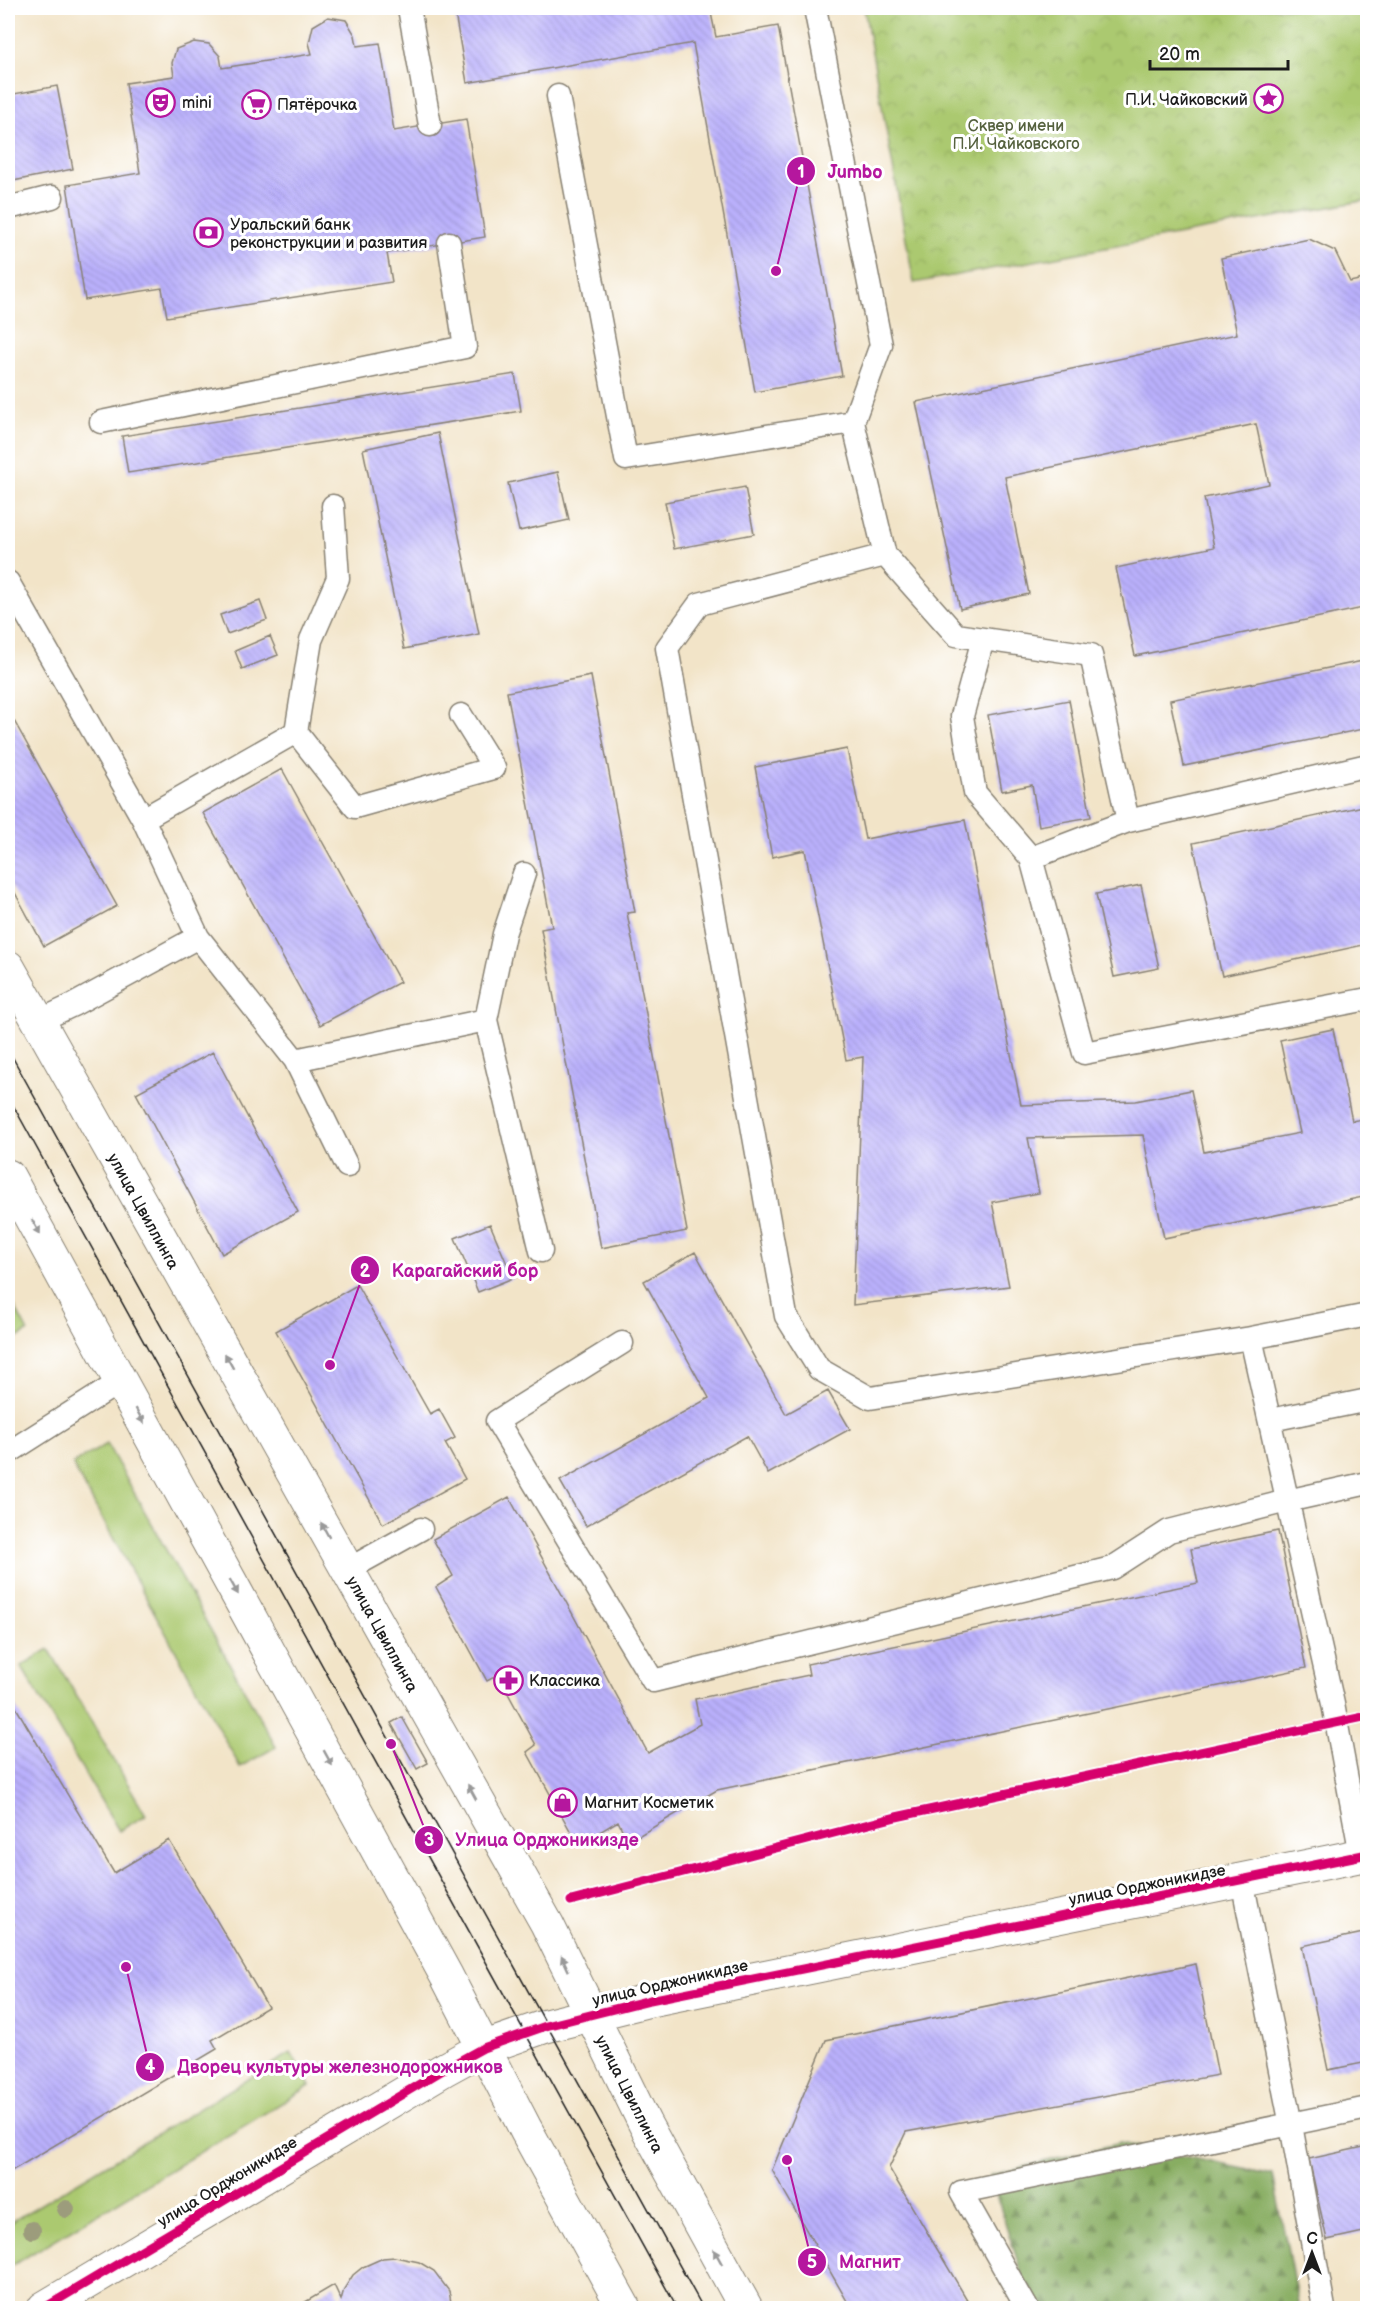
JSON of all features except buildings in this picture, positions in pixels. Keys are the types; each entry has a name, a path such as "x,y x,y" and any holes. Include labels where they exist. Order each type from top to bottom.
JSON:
{"main road":[{"name":"улица Цвиллинга","path":"8,967 547,1924 590,2016 645,2124 746,2308"},
{"path":"8,1176 447,1977 526,2130 624,2308"},
{"name":"улица Орджоникидзе","path":"44,2308 372,2111 483,2048 546,2026 650,2000 1364,1854"}],"lane":[{"path":"409,8 430,125"},
{"path":"815,8 880,345 853,422 885,555 956,635 1092,655 1128,821"},
{"path":"558,96 626,459 853,422"},
{"path":"8,208 52,197"},
{"path":"101,422 465,347 448,243"},
{"path":"333,506 338,578 311,640 296,732 355,807 494,768 461,716"},
{"path":"885,555 699,604 667,648 786,1316 819,1369 870,1398 1251,1338 1368,1315"},
{"path":"8,582 142,819 198,937 295,1060 347,1166"},
{"path":"983,639 962,716 975,793 1031,858 1084,1053 1368,999"},
{"path":"142,819 296,732"},
{"path":"1031,858 1128,821 1368,765"},
{"path":"524,874 504,934 486,1020 541,1251"},
{"path":"37,1022 198,937"},
{"path":"295,1060 486,1020"},
{"path":"1251,1338 1271,1420 1364,1854"},
{"path":"622,1343 497,1421 653,1681 1112,1568 1169,1531 1368,1483"},
{"path":"8,1453 121,1381"},
{"path":"1271,1420 1368,1400"},
{"path":"347,1570 421,1529"},
{"path":"1242,1880 1324,2308"},
{"path":"1027,2308 961,2192 1368,2108"}],"green space":[{"name":"Сквер имени П.И. Чайковского","path":"864,8 1367,8 1367,200 914,283"},
{"path":"8,1294 28,1332 8,1343"},
{"path":"107,1444 276,1747 240,1767 72,1464"},
{"path":"49,1649 146,1815 119,1831 21,1666"},
{"path":"291,2053 310,2086 8,2268 8,2224"},
{"path":"1120,2143 1273,2175 1299,2308 1040,2308 1026,2288 990,2175"}],"tram line":[{"path":"8,1049 703,2308"},
{"path":"8,1096 677,2308"}],"cycle path":[{"path":"571,1901 896,1817 1368,1716"},
{"path":"44,2308 443,2070 483,2048 546,2026 650,2000 1368,1854"}],"place":[{"name":"П.И. Чайковский","path":"1269,99"},
{"name":"mini","path":"161,102"},
{"name":"Пятёрочка","path":"256,104"},
{"name":"Уральский банк реконструкции и развития","path":"209,233"},
{"name":"Jumbo","path":"776,271"},
{"name":"Карагайский бор","path":"330,1365"},
{"name":"Классика","path":"508,1680"},
{"name":"Улица Орджоникизде","path":"391,1744"},
{"name":"Магнит Косметик","path":"563,1802"},
{"name":"Дворец культуры железнодорожников","path":"126,1967"},
{"name":"Магнит","path":"787,2160"}]}
